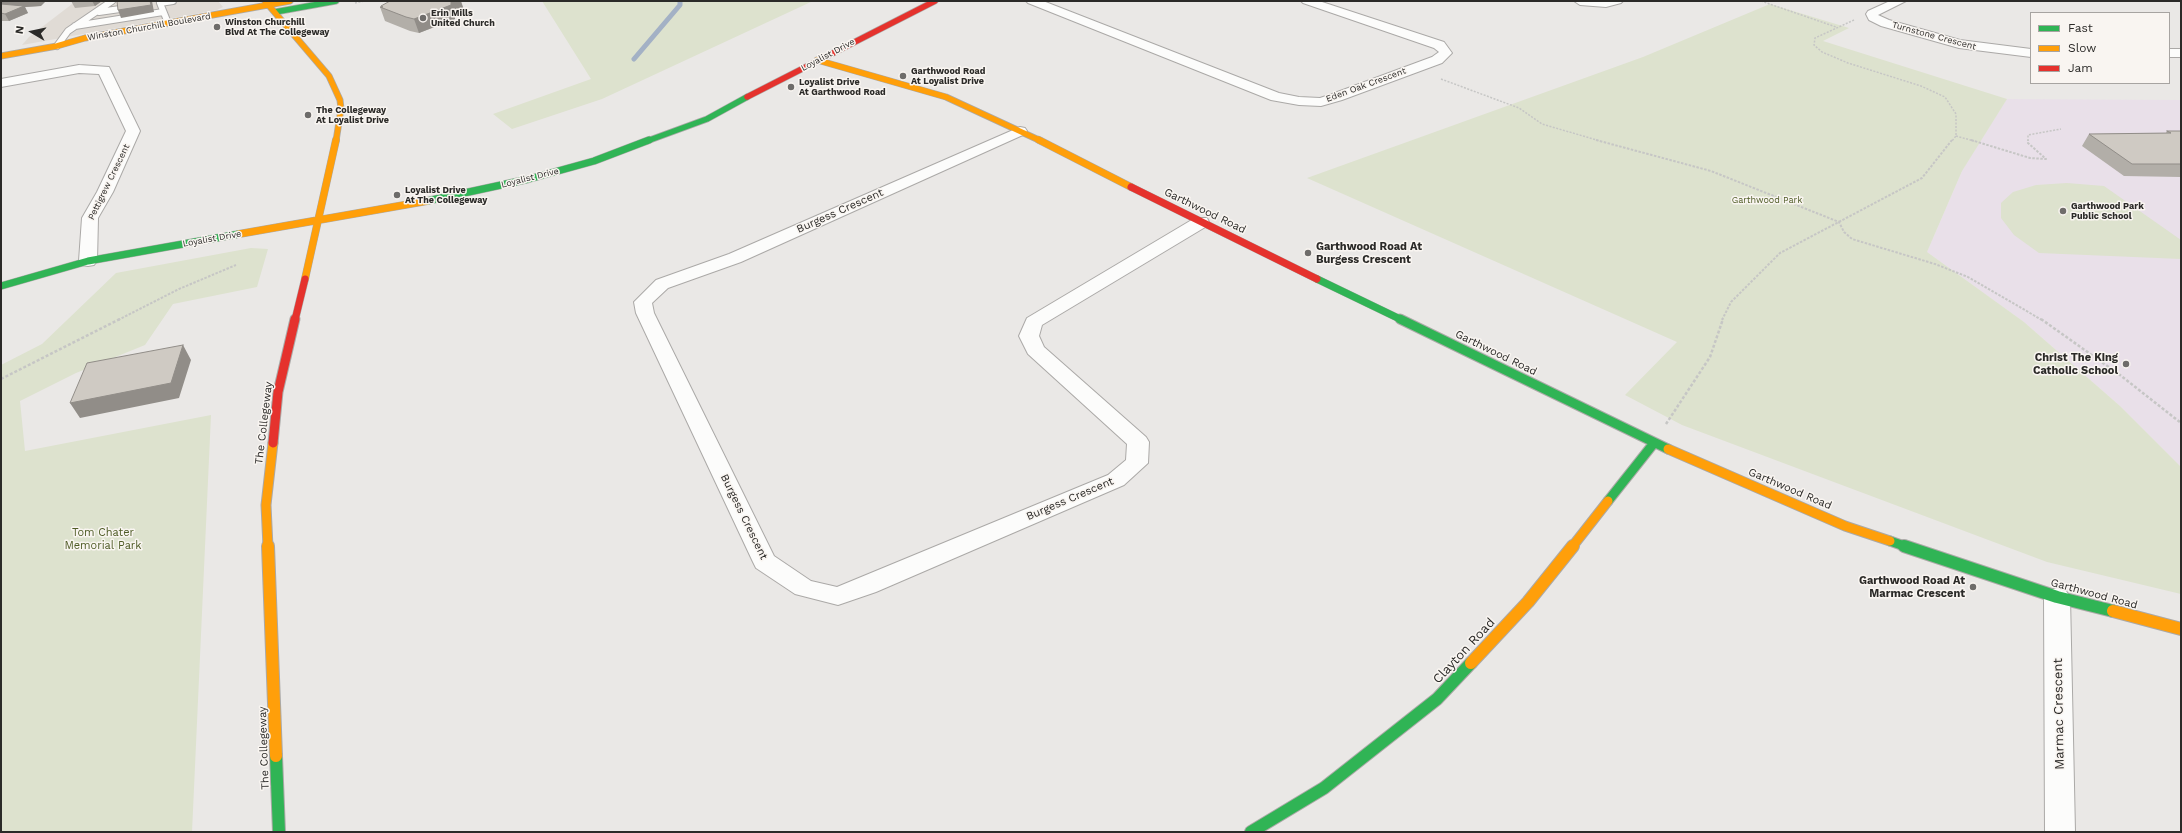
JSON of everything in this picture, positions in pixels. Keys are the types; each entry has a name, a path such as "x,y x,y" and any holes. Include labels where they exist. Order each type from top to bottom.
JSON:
{"street":[{"name":"Winston Churchill Boulevard","path":"57,46 83,47 290,1"},
{"name":"Winston Churchill Boulevard","path":"1,56 57,46 85,38 269,6 336,1"},
{"name":"Loyalist Drive","path":"1,286 88,261 440,199 529,179 594,161 707,119 817,60 935,1"},
{"name":"Eden Oak Crescent","path":"1032,1 1276,97 1320,102 1437,60 1446,53 1439,45 1307,1"},
{"path":"1580,1 1606,3 1617,1"},
{"name":"Turnstone Crescent","path":"1900,1 1876,11 1872,14 1873,17 1885,22 1960,44 1996,50 2030,53"},
{"name":"The Collegeway","path":"269,6 329,76 340,100 341,119 322,198 319,220 278,392 266,505 279,832"},
{"path":"2170,53 2181,53"},
{"name":"Garthwood Road","path":"817,60 946,97 1020,131 1201,222 1654,443 1845,526 2057,597 2181,629"},
{"name":"Pettigrew Crescent","path":"1,83 79,69 104,70 133,131 105,192 90,218 88,261"},
{"name":"Burgess Crescent","path":"1020,131 736,258 662,284 643,302 645,313 765,562 804,588 838,596 867,586 1116,480 1138,463 1138,442 1035,350 1029,336 1034,322 1201,222"},
{"name":"Clayton Road","path":"1251,832 1324,788 1437,699 1528,602 1654,443"},
{"name":"Marmac Crescent","path":"2057,597 2060,832"}],"lane":[{"path":"57,46 68,31 112,1"},
{"path":"75,26 161,7 173,1"},
{"path":"153,6 161,7"},
{"path":"161,7 168,23"},
{"path":"86,19 121,11 95,13"}],"path":[{"path":"1761,1 1837,27"},
{"path":"1654,443 1710,357 1720,325 1731,302 1780,253 1857,214 1922,178 1956,136 1956,114 1945,97 1921,86 1848,63 1822,52 1814,45 1815,38 1837,27 1858,19 1873,17"},
{"path":"1413,69 1519,108 1542,124 1560,131 1711,171 1839,222 1844,232 1852,239 1867,246 1935,264 1968,277 2031,312 2120,375 2181,423"},
{"path":"1956,136 2030,158 2046,159 2028,143 2028,135 2061,129"},
{"path":"1,379 97,332 172,292 236,265"}],"shaded area":[{"path":"76,1 218,1 223,7 217,10 22,45 29,37"},
{"name":"Garthwood Park Public School","path":"2007,99 2181,100 2181,467 2120,406 2024,322 1927,252 1962,171"}],"green space":[{"path":"542,1 813,1 602,99 512,129 493,114 591,79"},
{"name":"Garthwood Park","path":"1770,4 1849,28 1823,41 2007,99 1962,171 1927,252 2024,322 2120,406 2181,467 2181,594 2047,562 1682,425 1625,395 1677,342 1307,178 1643,57"},
{"path":"2067,183 2104,186 2181,240 2181,259 2039,253 2014,235 2001,218 2001,203 2013,192 2036,185"},
{"name":"Tom Chater Memorial Park","path":"251,248 268,249 257,287 173,304 145,345 76,373 20,401 25,451 211,415 192,832 1,832 1,365 42,344 116,273"}],"building":[{"path":"117,1 150,1 151,5 118,10"},
{"path":"390,1 451,1 451,5 414,19 380,7 383,7 381,6"},
{"path":"1,4 24,6 5,14 1,13"},
{"path":"2167,131 2181,131 2181,164 2132,164 2089,134 2171,133"},
{"path":"183,345 171,383 70,403 87,363"}],"waterway":[{"path":"634,59 680,5 680,1"}],"traffic: fast":[{"path":"275,12 336,1"},
{"path":"427,201 529,179 594,161 707,119 747,97"},
{"path":"1,286 88,261 239,234"},
{"path":"1317,279 1668,449"},
{"path":"1608,501 1654,443"},
{"path":"1890,541 2057,597 2113,611"},
{"path":"1251,832 1324,788 1437,699 1471,663"},
{"path":"276,756 279,832"}],"traffic: slow":[{"path":"265,1 329,76 340,100 341,109 338,132 305,279"},
{"path":"1,56 57,46 85,38 290,1"},
{"path":"817,60 946,97 1020,131 1131,187"},
{"path":"239,234 427,201"},
{"path":"273,443 266,505 276,756"},
{"path":"1668,449 1845,526 1890,541"},
{"path":"1471,663 1528,602 1608,501"},
{"path":"2113,611 2181,629"}],"traffic: jam":[{"path":"747,97 935,1"},
{"path":"1131,187 1317,279"},
{"path":"273,443 278,392 305,279"}],"place":[{"name":"Erin Mills United Church","path":"423,18"},
{"name":"Winston Churchill Blvd At The Collegeway","path":"217,27"},
{"name":"Garthwood Road At Loyalist Drive","path":"903,76"},
{"name":"Loyalist Drive At Garthwood Road","path":"791,87"},
{"name":"The Collegeway At Loyalist Drive","path":"308,115"},
{"name":"Loyalist Drive At The Collegeway","path":"397,195"},
{"name":"Garthwood Park Public School","path":"2063,211"},
{"name":"Garthwood Road At Burgess Crescent","path":"1308,253"},
{"name":"Christ The King Catholic School","path":"2126,364"},
{"name":"Garthwood Road At Marmac Crescent","path":"1973,587"}]}
